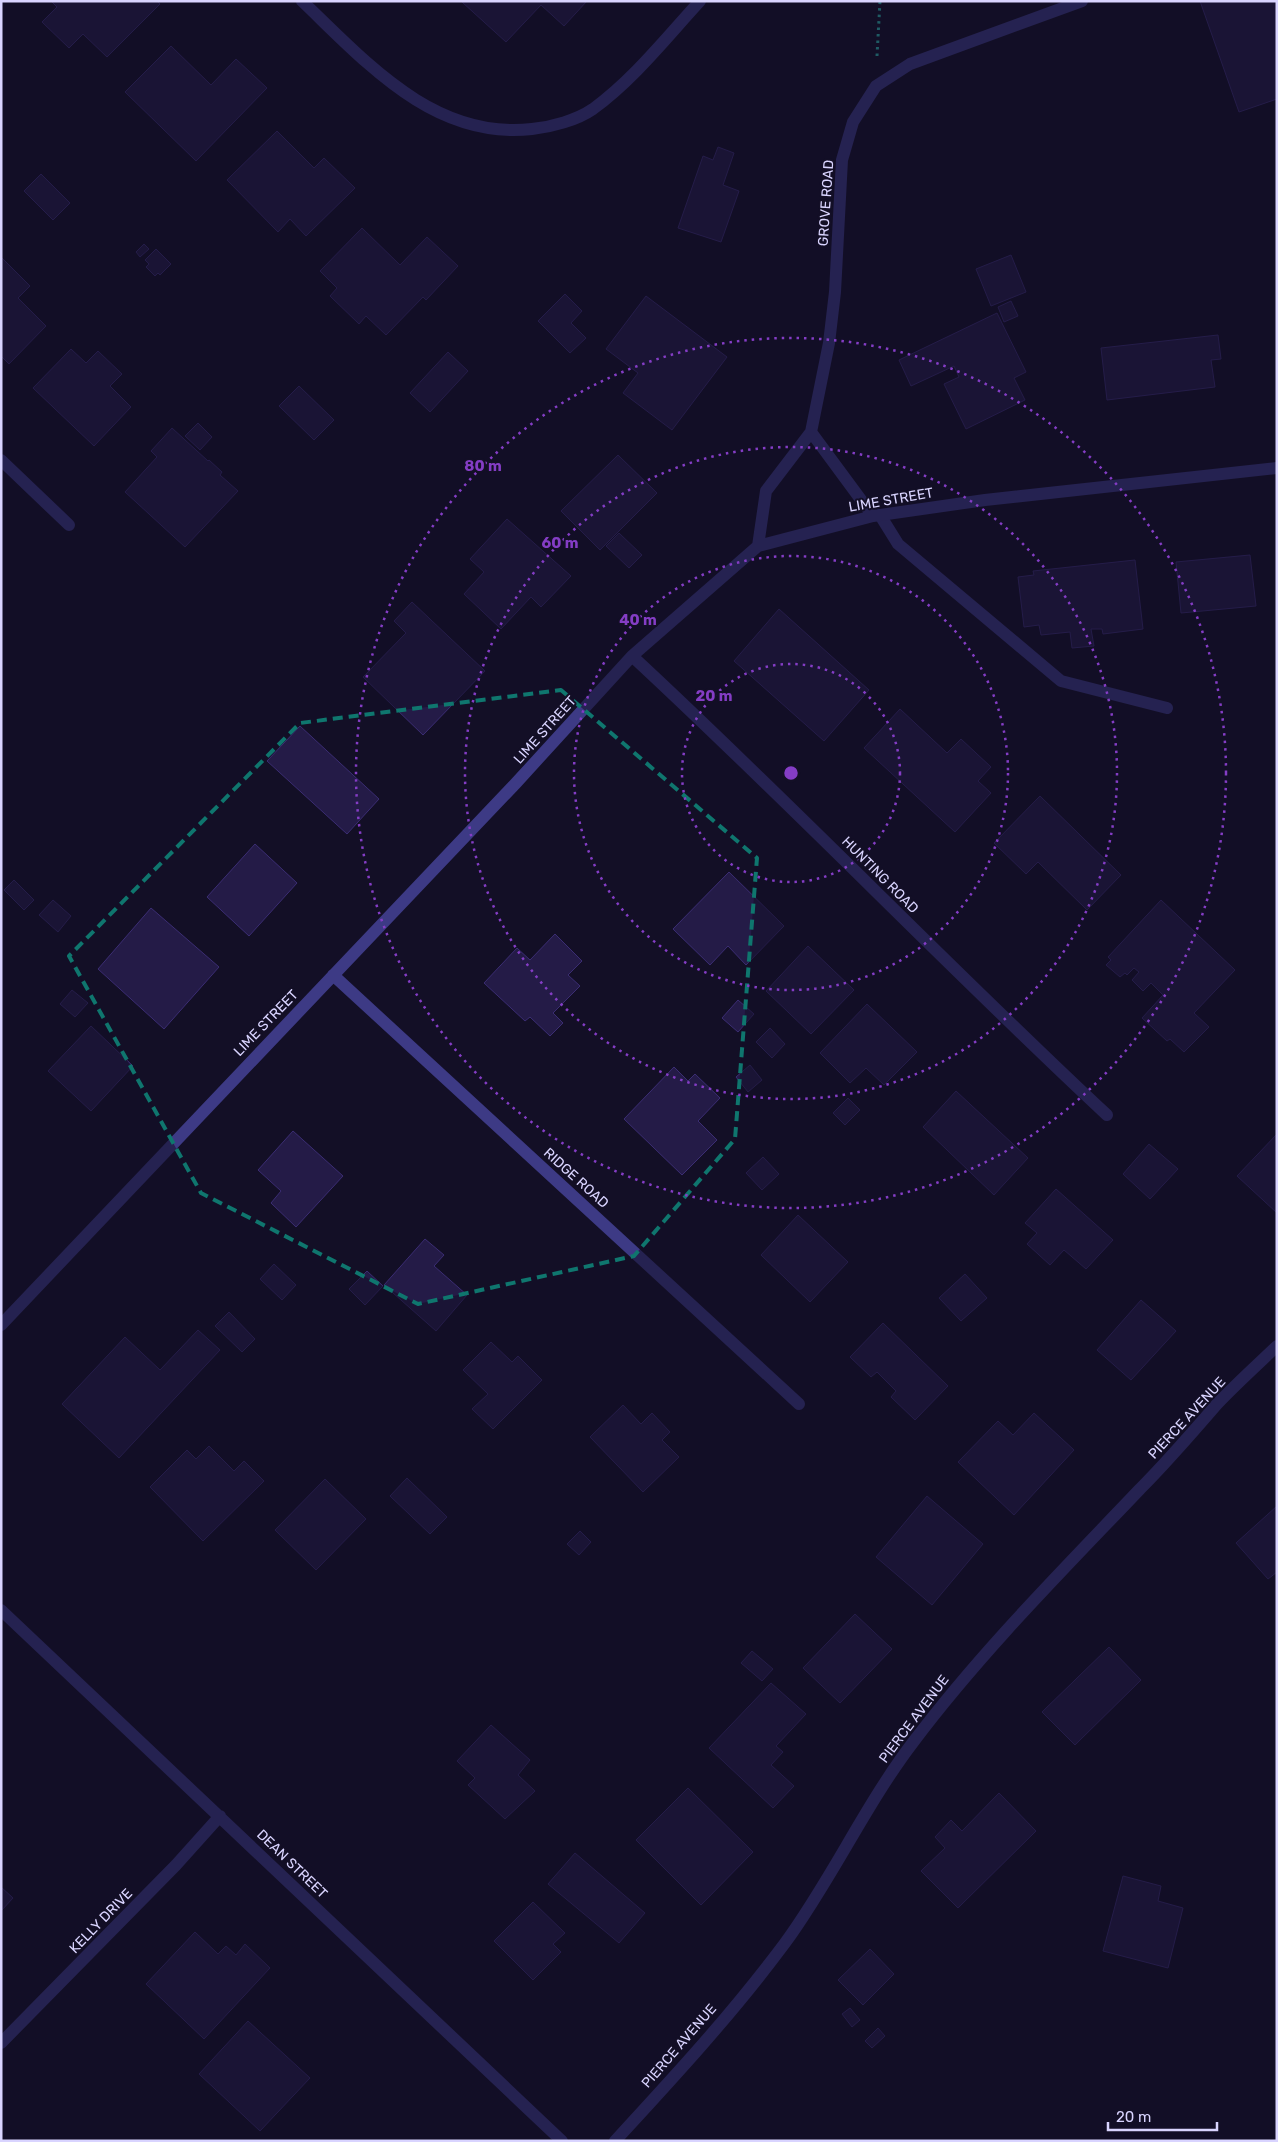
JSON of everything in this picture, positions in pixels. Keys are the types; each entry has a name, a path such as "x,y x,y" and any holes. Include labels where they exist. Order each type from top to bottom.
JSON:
{"street":[{"path":"302,1 391,84 424,105 467,124 509,132 549,127 592,110 626,80 700,1"},
{"name":"GROVE ROAD","path":"758,546 766,492 811,432 829,343 836,292 842,160 853,122 876,86 910,64 1082,1"},
{"path":"811,432 898,544 1061,682 1167,708"},
{"path":"1,460 69,525"},
{"name":"LIME STREET","path":"1,1325 516,783 632,656 758,546 876,516 985,500 1277,468"},
{"name":"HUNTING ROAD","path":"632,656 697,716 1016,1031 1107,1115"},
{"name":"RIDGE ROAD","path":"333,975 799,1404"},
{"name":"PIERCE AVENUE","path":"615,2141 684,2066 785,1942 830,1874 872,1800 913,1742 962,1680 1021,1613 1157,1472 1219,1402 1277,1346"},
{"name":"DEAN STREET","path":"1,1610 562,2141"},
{"name":"KELLY DRIVE","path":"1,2044 170,1872 220,1816"}],"path":[{"path":"876,86 880,1"}],"highlighted area":[{"path":"561,690 757,858 735,1139 634,1256 418,1304 201,1193 69,956 300,723"}],"building":[{"path":"51,1 157,1 160,4 107,57 83,34 69,48 42,22 57,7"},
{"path":"587,1 564,26 541,5 506,42 462,2"},
{"path":"1200,1 1277,1 1277,99 1239,112"},
{"path":"171,46 211,85 236,59 267,88 196,161 125,92"},
{"path":"277,131 314,168 324,158 355,188 306,236 290,219 278,232 227,180"},
{"path":"718,147 734,153 723,185 739,191 721,242 678,228 703,156 713,160"},
{"path":"41,174 70,203 53,220 24,191"},
{"path":"362,228 400,265 427,237 458,266 426,300 423,297 386,335 366,316 359,324 330,296 337,288 320,271"},
{"path":"144,244 149,249 140,257 136,252"},
{"path":"156,249 171,264 160,275 158,273 155,276 146,267 149,264 145,260"},
{"path":"1011,255 1026,292 991,306 976,269"},
{"path":"1,257 30,286 18,298 46,326 9,364 1,356"},
{"path":"565,294 582,311 571,323 586,338 570,353 538,321"},
{"path":"646,296 727,357 672,430 623,393 638,373 606,349"},
{"path":"1011,301 1018,316 1004,322 998,307"},
{"path":"997,313 1026,372 1014,378 1025,400 966,429 944,384 959,377 954,366 911,386 899,360"},
{"path":"1218,335 1221,359 1211,360 1215,387 1107,400 1101,348"},
{"path":"71,349 86,363 98,351 122,374 110,386 131,407 94,446 33,388"},
{"path":"448,352 468,371 430,412 410,393"},
{"path":"299,386 334,420 314,440 279,406"},
{"path":"198,423 212,437 200,450 185,436"},
{"path":"172,428 222,472 220,475 238,491 185,547 125,492 157,457 151,451"},
{"path":"618,455 657,493 600,550 561,511"},
{"path":"507,519 571,576 541,607 531,597 501,629 464,594 484,572 470,559"},
{"path":"619,533 642,555 629,568 606,546"},
{"path":"1250,555 1256,606 1181,613 1176,562"},
{"path":"1135,560 1143,629 1103,634 1102,629 1091,629 1094,646 1072,648 1070,632 1041,635 1039,625 1024,627 1018,577 1034,575 1033,571"},
{"path":"412,602 485,671 423,735 363,677 406,633 394,621"},
{"path":"779,609 869,690 824,741 734,661"},
{"path":"900,709 947,753 961,739 991,767 978,781 991,793 955,832 864,748"},
{"path":"300,726 379,799 347,834 267,761"},
{"path":"1040,796 1121,875 1087,910 1038,862 1026,874 994,843"},
{"path":"255,844 297,883 249,936 207,897"},
{"path":"729,872 784,926 746,965 728,946 710,965 673,929"},
{"path":"14,880 34,900 24,910 4,890"},
{"path":"53,900 71,916 58,932 39,915"},
{"path":"1161,900 1235,970 1194,1013 1209,1027 1184,1052 1170,1039 1167,1041 1142,1018 1163,995 1151,983 1143,991 1132,980 1139,972 1134,968 1127,975 1125,973 1120,977 1106,965 1111,960 1108,957"},
{"path":"151,908 219,967 164,1029 98,969"},
{"path":"555,934 582,961 568,975 580,986 553,1013 563,1023 550,1036 530,1017 525,1021 484,983 517,948 530,960"},
{"path":"808,946 854,990 811,1034 766,991"},
{"path":"72,990 88,1003 75,1017 60,1004"},
{"path":"738,1000 754,1014 738,1032 722,1018"},
{"path":"867,1004 917,1052 884,1085 866,1068 850,1083 820,1053"},
{"path":"91,1026 133,1066 91,1111 48,1071"},
{"path":"770,1028 785,1044 772,1058 756,1042"},
{"path":"750,1065 762,1080 748,1092 736,1077"},
{"path":"674,1067 688,1081 695,1074 720,1098 698,1121 717,1140 682,1175 624,1119"},
{"path":"956,1091 1028,1158 994,1195 923,1127"},
{"path":"848,1098 860,1110 845,1125 833,1113"},
{"path":"293,1131 343,1176 296,1227 271,1203 281,1191 258,1170"},
{"path":"1277,1134 1277,1213 1237,1176"},
{"path":"1149,1144 1178,1169 1150,1199 1123,1174"},
{"path":"763,1157 779,1174 762,1190 746,1173"},
{"path":"1056,1189 1113,1240 1086,1269 1064,1250 1050,1265 1027,1244 1037,1233 1025,1223"},
{"path":"798,1215 848,1262 810,1302 761,1255"},
{"path":"425,1239 444,1255 434,1266 467,1295 436,1331 384,1285"},
{"path":"274,1264 296,1285 282,1300 260,1279"},
{"path":"367,1271 383,1286 365,1305 349,1289"},
{"path":"965,1274 987,1298 961,1321 939,1298"},
{"path":"1141,1300 1176,1331 1131,1380 1097,1350"},
{"path":"229,1312 255,1339 242,1352 215,1326"},
{"path":"883,1323 948,1386 915,1420 891,1397 896,1391 877,1372 871,1377 850,1357"},
{"path":"198,1330 220,1350 119,1458 62,1404 125,1337 160,1370"},
{"path":"491,1342 512,1362 518,1356 542,1380 493,1429 472,1409 488,1394 463,1370"},
{"path":"623,1405 641,1424 652,1413 670,1432 662,1440 679,1457 643,1492 590,1437"},
{"path":"1034,1413 1074,1450 1014,1515 958,1462 998,1421 1013,1435"},
{"path":"209,1446 234,1471 244,1461 264,1481 203,1541 150,1487 187,1450 196,1459"},
{"path":"407,1478 447,1517 430,1534 390,1496"},
{"path":"325,1479 366,1519 316,1570 275,1530"},
{"path":"927,1496 983,1544 932,1605 876,1557"},
{"path":"1277,1506 1277,1572 1268,1579 1236,1543"},
{"path":"580,1531 591,1542 579,1555 567,1544"},
{"path":"855,1614 892,1649 840,1703 803,1668"},
{"path":"1109,1647 1141,1680 1075,1745 1042,1712"},
{"path":"752,1651 773,1669 762,1681 741,1663"},
{"path":"771,1683 806,1714 776,1746 783,1752 771,1765 794,1786 773,1808 709,1748"},
{"path":"491,1725 530,1760 518,1775 535,1791 505,1819 468,1785 475,1778 457,1761"},
{"path":"688,1788 753,1852 701,1905 636,1840"},
{"path":"999,1793 1036,1831 958,1908 921,1871 945,1848 935,1837 951,1820 962,1831"},
{"path":"575,1853 645,1913 619,1943 548,1884"},
{"path":"1123,1876 1161,1886 1158,1901 1183,1908 1168,1968 1103,1951"},
{"path":"1,1887 13,1898 1,1911"},
{"path":"533,1902 565,1933 553,1944 561,1952 533,1980 494,1941"},
{"path":"195,1932 218,1954 226,1946 236,1955 245,1944 270,1968 204,2039 146,1984"},
{"path":"870,1949 894,1974 863,2005 838,1980"},
{"path":"850,2008 860,2020 852,2027 842,2014"},
{"path":"248,2021 310,2078 260,2131 199,2074"},
{"path":"878,2028 885,2036 872,2048 865,2041"}]}
